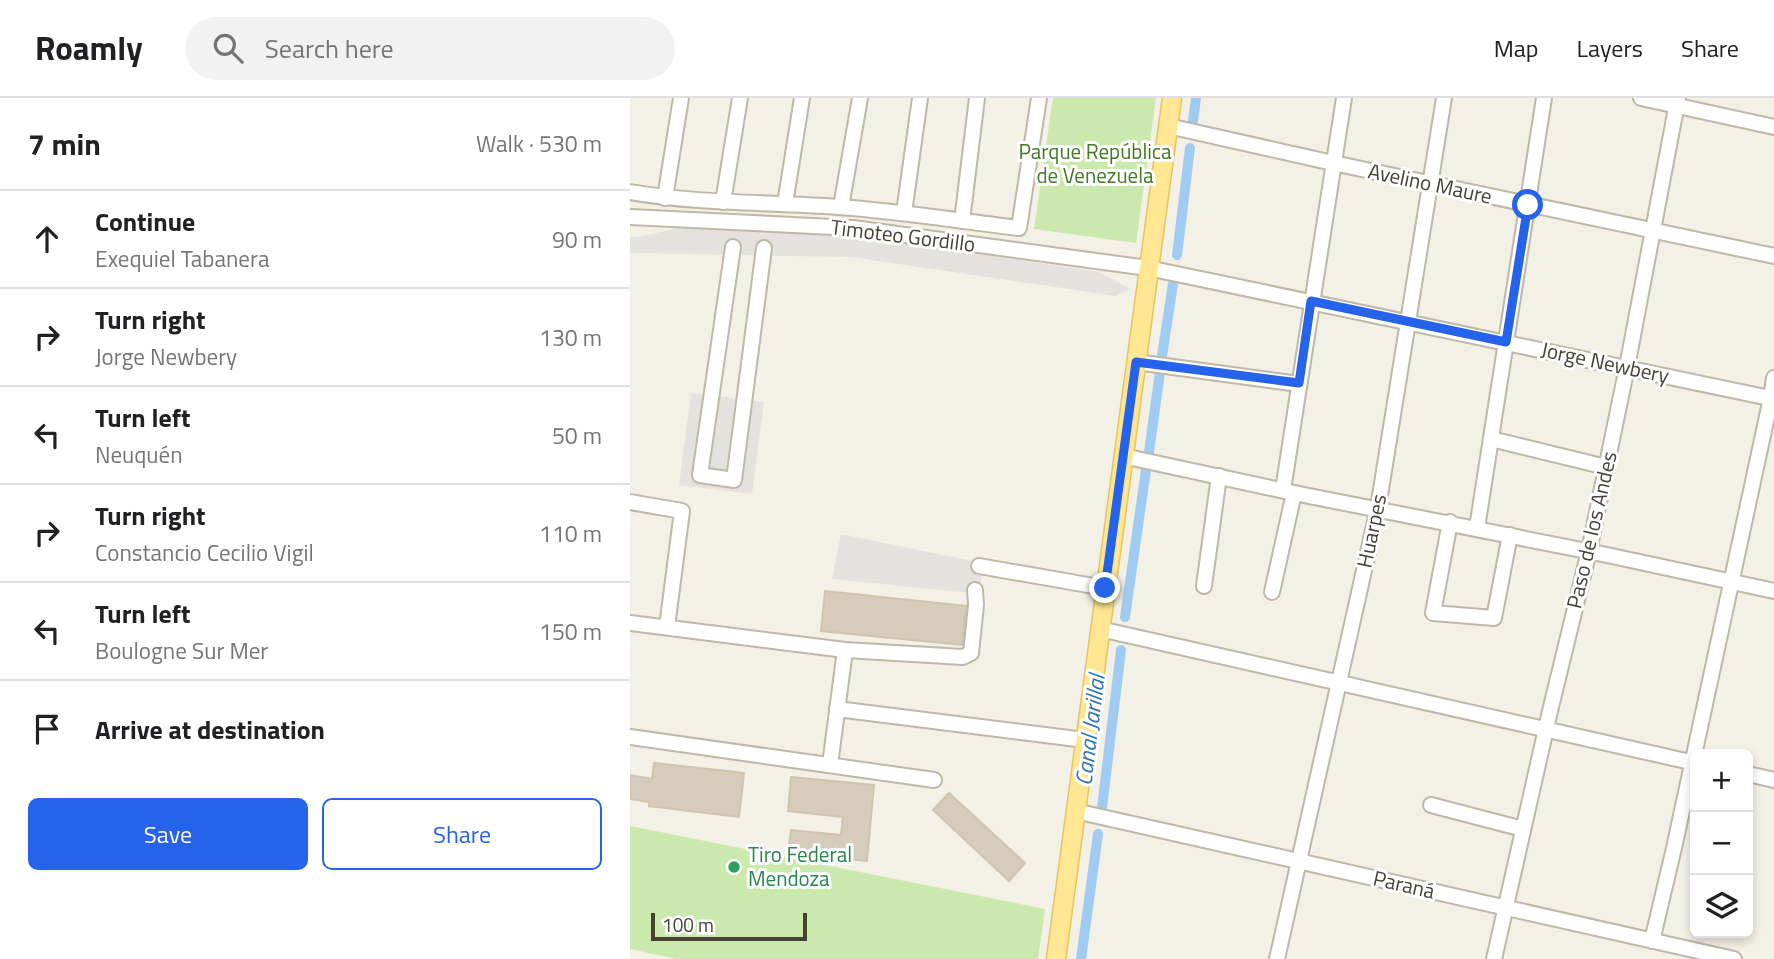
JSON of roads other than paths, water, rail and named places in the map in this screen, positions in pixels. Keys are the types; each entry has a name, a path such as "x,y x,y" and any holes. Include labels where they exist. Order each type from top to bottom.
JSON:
{"main road":[{"path":"1056,959 1172,98"}],"street":[{"path":"666,198 681,98"},
{"path":"723,202 740,98"},
{"path":"785,204 802,98"},
{"path":"841,207 860,98"},
{"path":"904,213 920,98"},
{"path":"962,221 977,98"},
{"path":"630,192 666,198 841,207 1019,228 1039,98"},
{"path":"1272,592 1289,491 1299,383 1343,98"},
{"name":"Huarpes","path":"1277,959 1378,508 1444,98"},
{"path":"1477,528 1544,98"},
{"path":"1641,98 1677,102 1774,127"},
{"name":"Paso de los Andes","path":"1494,959 1589,551 1628,367 1677,102"},
{"name":"Avelino Maure","path":"1168,126 1774,257"},
{"name":"Timoteo Gordillo","path":"630,218 853,228 1149,268"},
{"path":"733,247 701,475 734,480 764,248"},
{"name":"Jorge Newbery","path":"1149,268 1773,399"},
{"path":"1136,362 1299,383"},
{"path":"1697,749 1773,399 1774,378"},
{"path":"1491,439 1606,467"},
{"path":"1123,456 1774,591"},
{"path":"1204,586 1219,476"},
{"path":"630,502 682,511 667,627"},
{"path":"1450,522 1433,613 1494,618 1510,535"},
{"path":"979,566 1105,588"},
{"path":"630,623 845,650 963,657 971,653 975,590"},
{"path":"1100,629 1690,761"},
{"path":"830,765 845,650"},
{"path":"837,709 1086,740"},
{"path":"630,737 934,780"},
{"path":"1753,776 1774,780"},
{"path":"1652,941 1690,779"},
{"path":"1431,805 1523,829"},
{"name":"Paraná","path":"1075,811 1734,959"}],"waterway":[{"name":"Canal Jarillal","path":"1193,121 1196,98"},
{"name":"Canal Jarillal","path":"1177,255 1190,148"},
{"name":"Canal Jarillal","path":"1162,356 1173,284"},
{"name":"Canal Jarillal","path":"1149,452 1160,372"},
{"name":"Canal Jarillal","path":"1125,617 1146,470"},
{"name":"Canal Jarillal","path":"1101,816 1121,650"},
{"name":"Canal Jarillal","path":"1081,959 1098,834"}],"place":[{"name":"Tiro Federal Mendoza","path":"734,867"}],"park label":[{"name":"Parque República de Venezuela","path":"1095,164"}]}
